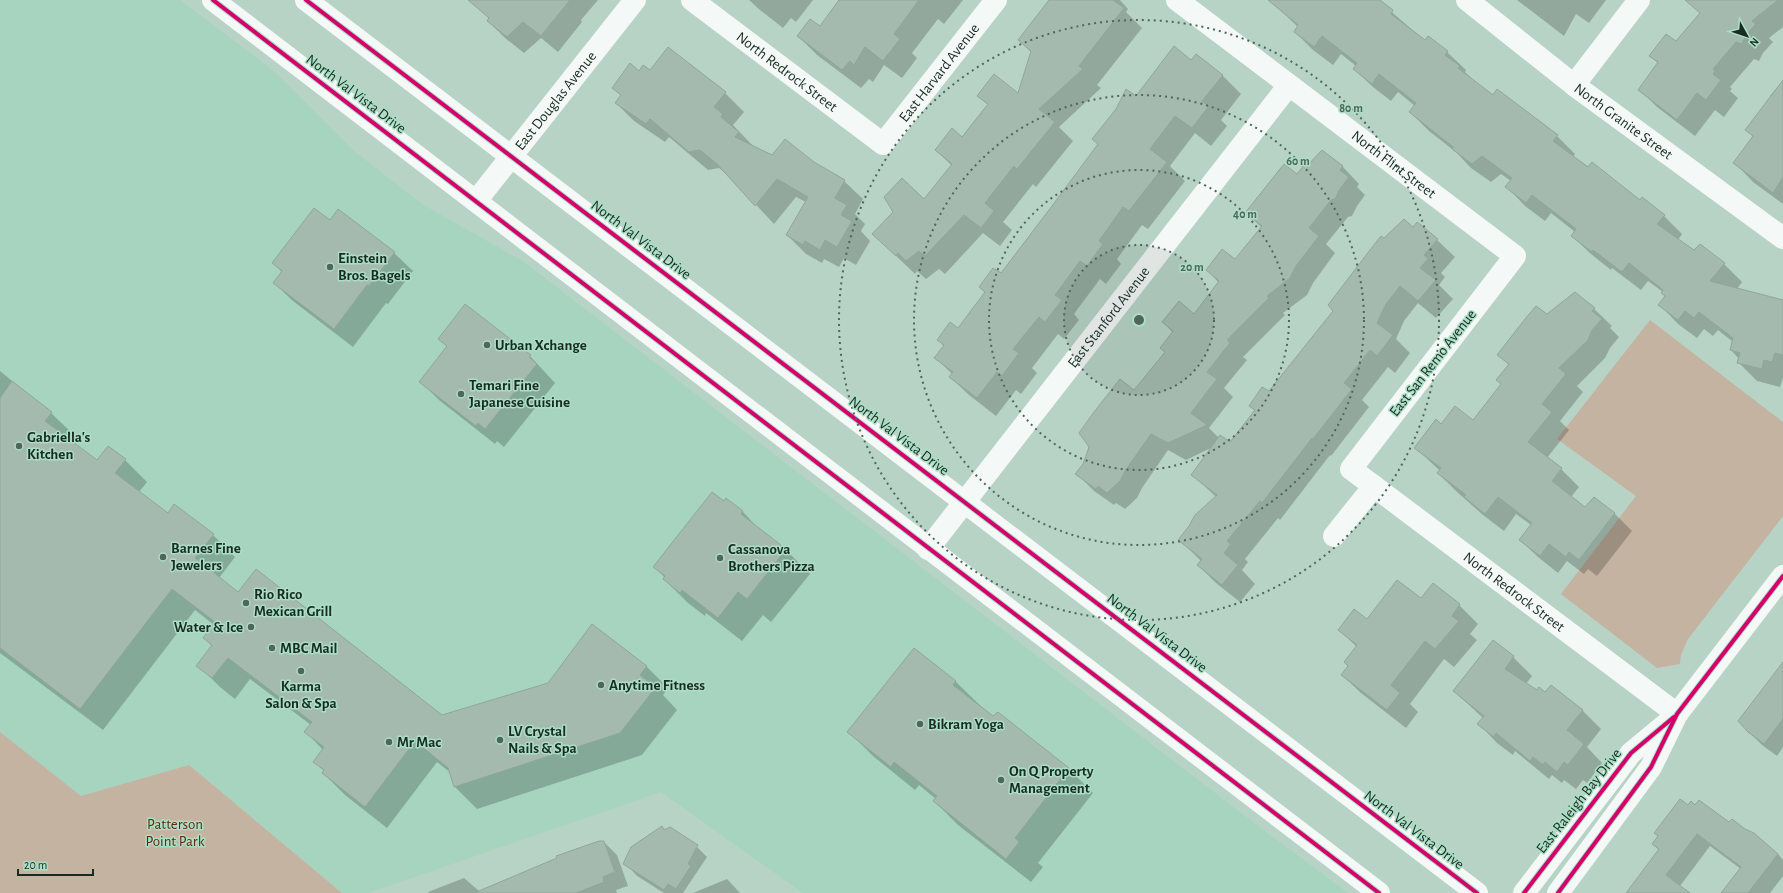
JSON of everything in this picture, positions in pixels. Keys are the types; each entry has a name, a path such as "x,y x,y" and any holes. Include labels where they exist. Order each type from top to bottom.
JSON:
{"street":[{"name":"North Val Vista Drive","path":"213,0 1379,893"},
{"name":"North Val Vista Drive","path":"306,0 966,502 1476,893"},
{"name":"East Douglas Avenue","path":"476,201 635,0"},
{"name":"North Redrock Street","path":"692,0 883,144"},
{"name":"East Harvard Avenue","path":"883,144 996,0"},
{"name":"North Flint Street","path":"1177,0 1515,256"},
{"name":"North Granite Street","path":"1467,0 1574,85 1783,238"},
{"path":"1574,85 1639,0"},
{"name":"East Stanford Avenue","path":"928,549 1289,85"},
{"name":"East San Remo Avenue","path":"1351,469 1515,256"},
{"name":"North Redrock Street","path":"1351,469 1677,714"},
{"path":"1334,536 1374,486"},
{"name":"East Raleigh Bay Drive","path":"1558,893 1651,767 1677,714 1783,576"},
{"name":"East Raleigh Bay Drive","path":"1524,893 1631,753 1677,714"}],"shaded area":[{"path":"0,0 180,0 275,72 354,151 422,204 524,262 1258,826 1348,893 803,893 661,792 368,893 342,893 189,765 81,796 0,732"}],"green space":[{"path":"1650,320 1783,422 1783,516 1688,639 1681,655 1680,664 1657,668 1561,594 1636,496 1557,439"},
{"name":"Patterson Point Park","path":"0,732 81,796 189,765 342,893 0,893"}],"building":[{"path":"468,0 570,0 541,36 523,22 507,37 487,21 489,18"},
{"path":"839,0 919,0 894,34 900,39 883,61 865,47 854,65 850,61 842,70 797,36 810,19 820,26"},
{"path":"1049,0 1113,0 1124,8 1079,66 1083,69 1039,109 1055,122 1017,169 1014,166 985,203 994,211 981,228 964,215 925,256 919,251 906,261 898,253 896,256 872,234 893,212 884,197 902,178 924,199 952,164 935,150 952,128 962,137 988,104 977,96 994,74 1018,93 1031,51 1018,40"},
{"path":"1268,0 1380,0 1393,10 1391,14 1425,40 1428,36 1448,51 1445,55 1460,66 1458,68 1493,95 1497,89 1558,135 1553,141 1588,167 1592,162 1640,200 1642,197 1665,215 1657,224 1694,250 1700,244 1725,263 1710,281 1783,300 1783,355 1775,353 1772,362 1764,360 1762,369 1737,363 1740,353 1730,350 1733,338 1699,312 1694,318 1685,311 1678,320 1658,305 1665,296 1661,293 1663,290 1629,263 1622,272 1593,250 1592,252 1571,236 1576,229 1532,195 1526,203 1505,187 1512,178 1482,156 1472,164 1452,149 1453,147 1409,112 1416,103 1379,74 1372,84 1353,69 1357,63 1322,36 1314,47 1294,32 1298,25"},
{"path":"1685,0 1778,0 1752,21 1756,24 1746,35 1742,44 1736,42 1713,69 1715,71 1713,74 1721,80 1706,100 1697,93 1677,120 1638,90 1658,62 1649,56 1666,34 1676,41 1700,13"},
{"path":"1174,46 1191,60 1196,54 1223,75 1202,101 1209,106 1192,128 1175,116 1150,149 1167,162 1129,211 1123,207 1099,241 1103,244 1087,266 1080,261 1055,295 1062,300 1045,322 1039,317 1013,349 1019,353 1002,376 997,372 977,398 949,377 953,372 934,358 944,345 937,340 950,322 958,328 985,292 979,287 993,268 1001,273 1052,206 1098,144 1092,139 1116,109 1126,89 1136,96"},
{"path":"668,47 726,92 714,107 723,114 721,117 739,132 735,137 772,155 785,139 814,162 845,180 835,198 847,205 841,215 852,221 837,247 825,240 820,250 805,241 803,245 786,235 808,197 777,179 755,206 717,164 700,150 689,152 650,119 646,124 615,103 621,95 612,88 630,63 639,71 643,65 650,70"},
{"path":"1783,80 1783,177 1773,193 1733,163 1753,136 1745,130"},
{"path":"1322,150 1343,166 1340,170 1349,177 1335,199 1331,200 1309,228 1319,236 1296,266 1290,278 1267,296 1269,298 1227,340 1230,343 1207,372 1217,379 1191,413 1207,425 1168,443 1151,434 1125,471 1120,481 1107,493 1098,486 1096,489 1075,474 1083,464 1089,447 1079,433 1120,379 1134,390 1165,352 1160,348 1173,331 1162,322 1179,301 1194,314 1219,281 1206,270 1222,249 1235,259 1262,226 1245,213 1284,164 1297,174 1305,164 1307,166"},
{"name":"Einstein Bros. Bagels","path":"314,208 330,220 338,209 395,252 369,286 367,285 334,329 273,283 282,271 272,263"},
{"path":"1404,219 1413,227 1417,222 1438,239 1424,255 1428,259 1420,268 1436,280 1418,301 1400,286 1386,304 1377,323 1393,335 1377,356 1370,350 1344,383 1352,389 1262,503 1260,501 1227,541 1231,544 1224,553 1238,565 1222,585 1197,565 1202,559 1178,540 1189,526 1195,515 1217,495 1191,475 1220,435 1230,442 1255,410 1249,406 1262,387 1269,391 1333,311 1328,305 1370,250 1381,236 1384,238"},
{"path":"1575,292 1595,308 1592,311 1602,319 1592,330 1588,340 1559,368 1566,374 1542,404 1552,412 1528,442 1562,468 1552,481 1585,507 1594,497 1615,513 1579,560 1569,552 1566,557 1549,544 1540,556 1519,540 1532,523 1498,497 1485,514 1464,497 1466,495 1437,473 1441,468 1414,448 1436,419 1441,424 1455,406 1473,420 1501,384 1496,380 1509,364 1497,355 1525,319 1536,306 1547,314"},
{"path":"465,304 531,355 529,357 537,364 485,429 478,423 476,426 419,382 447,346 438,339"},
{"path":"12,381 52,412 45,421 97,460 108,446 126,459 115,473 168,513 174,504 214,534 195,558 238,592 256,569 442,715 548,683 592,624 647,666 640,675 656,687 620,733 454,787 448,768 415,741 365,807 322,773 324,770 313,762 324,747 304,732 312,722 228,658 212,678 196,666 212,645 203,638 215,622 172,589 80,709 0,648 0,398"},
{"name":"Cassanova Brothers Pizza","path":"712,492 724,501 726,498 743,511 741,514 786,549 747,599 738,592 718,618 682,590 680,593 663,579 665,576 653,567"},
{"path":"1397,580 1421,598 1433,583 1460,604 1452,616 1459,621 1435,649 1425,641 1391,685 1400,693 1387,710 1341,675 1348,666 1344,662 1357,645 1338,630 1354,609 1367,619"},
{"path":"1493,640 1514,656 1505,669 1537,690 1539,687 1545,692 1551,685 1583,710 1567,730 1584,744 1568,765 1564,762 1557,772 1545,762 1543,765 1533,757 1530,761 1496,733 1494,737 1477,724 1484,716 1453,691"},
{"path":"914,648 956,681 953,685 993,716 998,712 1069,768 1015,838 1019,842 1006,859 933,801 937,796 894,762 891,767 847,732"},
{"path":"1783,662 1783,719 1764,744 1748,732 1738,721"},
{"path":"1680,799 1688,805 1691,801 1695,805 1699,800 1729,822 1732,819 1745,829 1754,833 1778,854 1748,893 1721,893 1741,867 1697,834 1666,875 1690,893 1626,893 1659,849 1652,844 1658,836 1654,833"},
{"path":"662,826 664,830 670,827 698,845 688,864 691,866 676,889 668,884 664,890 623,864 631,847"},
{"path":"599,841 604,841 615,872 603,877 604,882 576,893 474,893 557,858 556,856"}],"cycle path":[{"path":"213,0 1379,893"},
{"path":"306,0 1477,893"},
{"path":"1558,893 1651,767 1677,714 1783,576"},
{"path":"1524,893 1631,753 1674,717"}],"place":[{"name":"Einstein Bros. Bagels","path":"330,267"},
{"name":"Urban Xchange","path":"487,345"},
{"name":"Temari Fine Japanese Cuisine","path":"461,394"},
{"name":"Gabriella's Kitchen","path":"19,446"},
{"name":"Barnes Fine Jewelers","path":"163,557"},
{"name":"Cassanova Brothers Pizza","path":"720,558"},
{"name":"Rio Rico Mexican Grill","path":"246,603"},
{"name":"Water & Ice","path":"251,627"},
{"name":"MBC Mail","path":"272,648"},
{"name":"Karma Salon & Spa","path":"301,671"},
{"name":"Anytime Fitness","path":"601,685"},
{"name":"Bikram Yoga","path":"920,724"},
{"name":"LV Crystal Nails & Spa","path":"500,740"},
{"name":"Mr Mac","path":"389,742"},
{"name":"On Q Property Management","path":"1001,780"}]}
